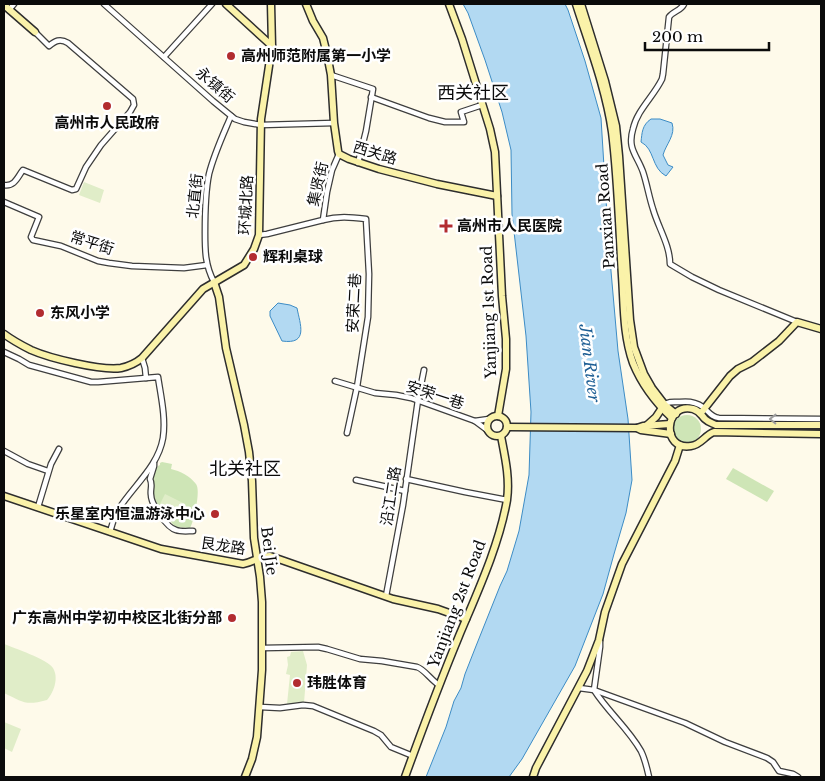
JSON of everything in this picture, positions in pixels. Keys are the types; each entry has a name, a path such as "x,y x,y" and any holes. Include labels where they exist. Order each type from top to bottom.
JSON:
{"street":[{"path":"9,10 14,4"},
{"name":"永镇街","path":"104,4 231,116 244,122 261,125 334,123"},
{"path":"164,57 212,4"},
{"path":"226,4 272,46"},
{"name":"环城北路","path":"142,358 199,292 244,265 254,249 259,235 261,125 272,46 271,4"},
{"name":"西关路","path":"306,4 323,38 331,74 334,123 339,154 358,163 437,184 497,196"},
{"name":"Yanjiang 1st Road","path":"448,4 462,40 494,145 506,339 505,382 498,416"},
{"name":"Panxian Road","path":"576,4 601,82 610,119 627,340 638,373 652,397 663,407"},
{"name":"Panxian Road","path":"581,4 608,90 616,126 630,320 634,348 644,374 672,419"},
{"path":"684,4 681,9 669,17 662,79 635,121 631,135 633,152 644,173 652,209 664,238 670,264 719,290 797,322 821,329"},
{"path":"4,5 49,46 55,41 64,40 68,42 135,102 127,116 107,138 89,163 75,190 23,170 15,182 4,185"},
{"path":"331,74 372,88 366,131 358,163"},
{"path":"371,98 445,122 464,122 462,112 482,105"},
{"name":"北直街","path":"214,282 207,265 205,250 207,185 212,163 231,116"},
{"name":"集贤街","path":"323,220 326,192 339,154"},
{"name":"常平街","path":"4,202 39,217 31,237 32,240 61,246 98,261 132,266 184,268 207,265"},
{"name":"集贤街","path":"259,235 338,216 366,219"},
{"name":"安荣二巷","path":"357,387 368,317 366,219"},
{"name":"Bei Jie","path":"214,282 219,297 226,348 249,452 254,538 262,602 263,648 260,706 256,743 245,777"},
{"path":"702,410 730,376 779,341 797,322"},
{"path":"4,334 36,352 54,358 105,368 130,366 142,358 146,378"},
{"path":"4,352 29,365 91,382 158,377 164,431 160,448 154,462 118,511 110,532"},
{"name":"沿江二路","path":"386,596 424,370"},
{"name":"安荣一巷","path":"335,381 375,393 403,396 418,400 475,421"},
{"path":"348,433 357,387"},
{"path":"646,426 656,417 667,402 687,401 698,404 702,410 707,425 705,438"},
{"path":"507,427 637,428 672,419 685,409 702,410 719,418 821,419"},
{"path":"498,416 506,421 507,427 501,436 494,437 475,421 498,416"},
{"path":"487,430 486,424 489,419"},
{"path":"672,419 671,434 676,442 685,446 693,446 714,432 821,434"},
{"path":"706,419 716,425 821,425"},
{"path":"637,428 671,434"},
{"name":"Yanjiang 2st Road","path":"405,777 439,685 493,550 507,500 508,474 501,436"},
{"path":"649,777 640,750 594,690 605,612 622,564 675,460 680,445"},
{"path":"38,508 48,471 59,449"},
{"path":"4,451 28,464 48,471"},
{"path":"154,462 150,479 154,505 173,529 193,531"},
{"path":"406,479 507,500"},
{"path":"356,480 405,491"},
{"name":"艮龙路","path":"4,496 172,552 240,564 250,562 262,556 273,557 401,601 438,609 466,619"},
{"path":"533,777 579,688 600,640"},
{"path":"263,648 318,647 360,660 382,661 417,667 422,669 427,676 439,685"},
{"path":"579,688 594,690 685,723 767,758 773,762 779,771 798,777"},
{"path":"260,706 280,708 303,705 320,708 379,733 392,747 413,756"}],"green space":[{"path":"84,182 104,190 100,203 79,195"},
{"path":"687,415 697,419 701,429 697,439 687,443 677,439 673,429 677,419"},
{"path":"162,462 172,464 171,469 185,474 196,484 198,492 195,513 190,528 175,527 156,502 152,475"},
{"path":"733,468 774,491 767,502 726,479"},
{"path":"165,494 185,504 179,515 159,506"},
{"path":"4,644 37,658 53,668 56,676 55,685 47,700 29,703 4,693"},
{"name":"玮胜体育","path":"303,651 307,665 304,703 287,704 290,675 286,674 287,657 290,656 291,652"},
{"path":"4,722 21,729 12,752 4,748"}],"water":[{"name":"Jian River","path":"463,4 565,4 568,10 601,118 609,248 618,351 628,419 632,480 626,513 603,594 575,666 522,759 509,777 426,777 454,701 461,688 507,571 519,531 529,475 531,412 526,336 512,214 511,150 502,112 485,60"},
{"path":"651,119 660,119 672,123 673,132 663,155 668,165 673,167 666,176 661,173 649,149 641,142 644,127"},
{"path":"278,303 297,308 301,332 296,340 282,341 270,316 270,311"}],"place":[{"name":"高州师范附属第一小学","path":"231,56"},
{"name":"高州市人民政府","path":"107,106"},
{"name":"高州市人民医院","path":"446,226"},
{"name":"辉利桌球","path":"253,257"},
{"name":"东风小学","path":"40,313"},
{"name":"乐星室内恒温游泳中心","path":"215,514"},
{"name":"广东高州中学初中校区北街分部","path":"232,618"},
{"name":"玮胜体育","path":"297,683"}],"district":[{"name":"西关社区","path":"473,93"},
{"name":"北关社区","path":"245,469"}]}
